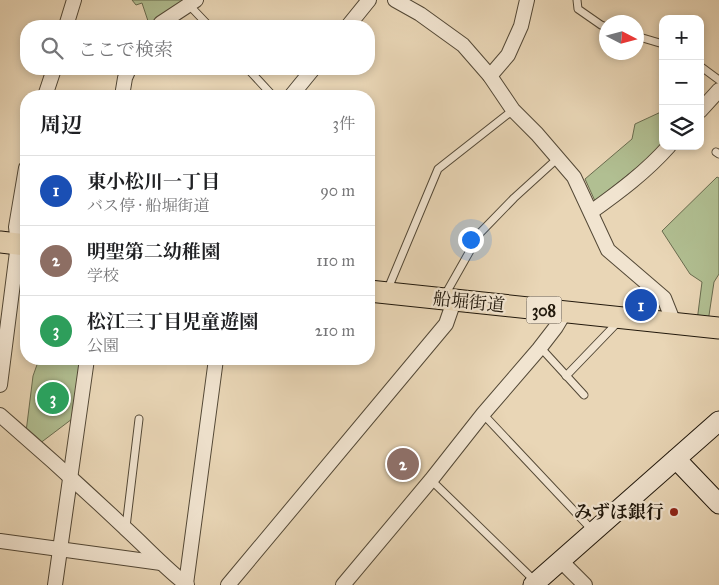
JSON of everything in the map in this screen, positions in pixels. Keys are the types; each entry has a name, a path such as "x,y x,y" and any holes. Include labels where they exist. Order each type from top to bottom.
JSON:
{"main road":[{"name":"船堀街道","path":"377,292 719,328"}],"street":[{"path":"68,20 74,0"},
{"path":"353,20 369,0"},
{"path":"395,0 420,14 463,45 490,76 513,110 537,134 574,177 592,212 608,250 664,298 674,323"},
{"path":"490,76 508,55 520,26 527,0"},
{"path":"166,20 193,2"},
{"path":"48,90 52,75"},
{"path":"123,90 126,75"},
{"path":"296,90 308,75"},
{"path":"704,107 719,90"},
{"path":"592,212 622,190 665,150"},
{"path":"0,385 20,203"},
{"path":"228,585 446,324 448,300"},
{"path":"343,585 431,480 482,414 540,347 565,312"},
{"path":"55,585 86,365"},
{"path":"187,584 215,365"},
{"path":"0,416 126,528 161,563 187,584"},
{"path":"535,584 719,421"},
{"path":"676,459 719,504"},
{"path":"0,542 161,563"},
{"path":"560,561 585,585"}],"lane":[{"path":"577,0 578,9 599,25"},
{"path":"193,2 205,20"},
{"path":"644,38 659,43"},
{"path":"704,69 719,80"},
{"path":"254,75 267,90"},
{"path":"377,292 438,169 513,110"},
{"path":"448,300 480,233 514,198 558,158"},
{"path":"566,376 622,318"},
{"path":"540,347 584,395"},
{"path":"482,414 594,532"},
{"path":"126,528 139,419"},
{"path":"431,480 535,584"}],"green space":[{"path":"132,0 190,0 162,20 148,20 142,3 136,5"},
{"path":"659,113 659,148 595,201 585,179 632,139 635,124"},
{"path":"717,177 719,178 719,274 714,282 708,322 697,321 702,282 690,274 662,231"},
{"path":"37,365 79,365 72,419 39,444 26,432 33,376"}],"place":[{"name":"東小松川一丁目","path":"641,305"},
{"name":"松江三丁目児童遊園","path":"53,398"},
{"name":"明聖第二幼稚園","path":"403,464"},
{"name":"みずほ銀行","path":"674,512"}]}
